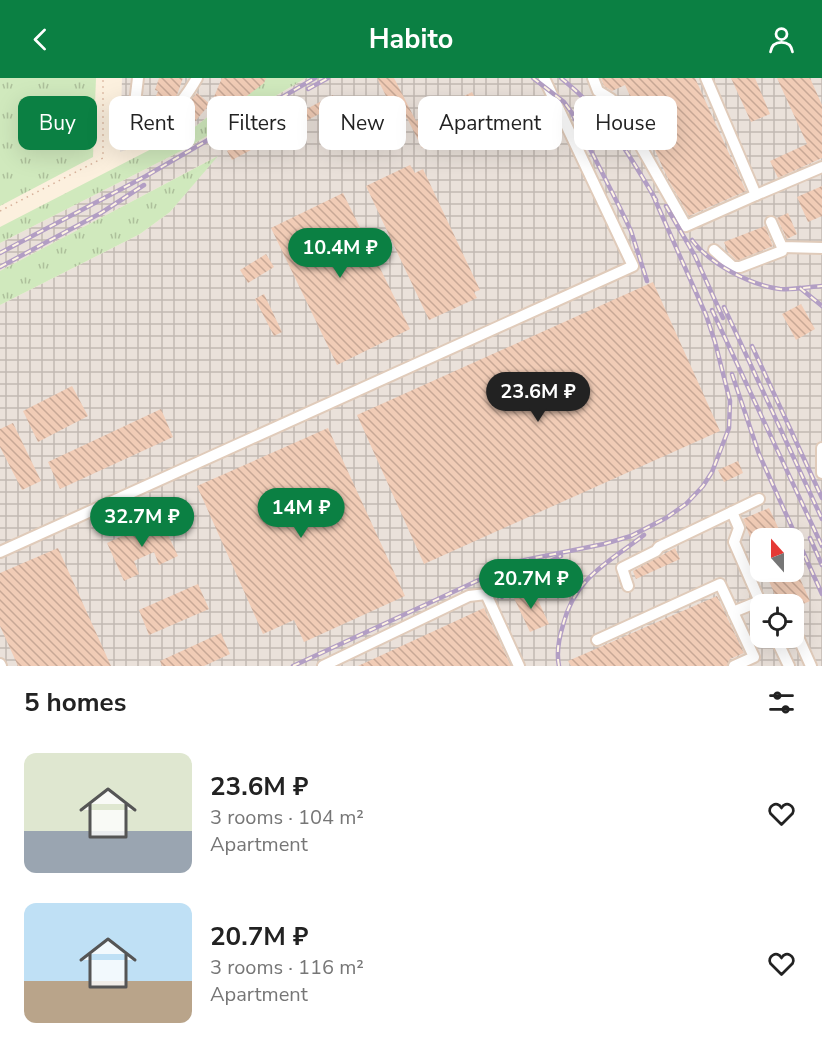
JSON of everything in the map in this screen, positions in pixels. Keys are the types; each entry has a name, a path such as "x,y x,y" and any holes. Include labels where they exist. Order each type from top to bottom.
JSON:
{"lane":[{"path":"138,78 132,128 170,113 183,102 196,78"},
{"path":"0,552 633,266 544,78"},
{"path":"593,78 598,92 611,99 619,108 686,226 822,167"},
{"path":"706,78 756,195"},
{"path":"714,250 733,267 740,267 782,251 771,222"},
{"path":"782,247 822,248"},
{"path":"822,448 822,472"},
{"path":"628,586 622,568 656,551 658,547 759,499"},
{"path":"732,512 739,528 734,542 757,594"},
{"path":"597,640 720,584 754,657 734,666"},
{"path":"323,666 469,596 486,594 519,666"},
{"path":"733,612 750,607"},
{"path":"780,648 789,666"},
{"path":"803,648 811,666"}],"path":[{"path":"0,211 103,158 103,78"}],"shaded area":[{"path":"122,78 266,78 256,84 253,81 234,96 207,96 207,117 195,126 195,96 122,96"},
{"path":"306,78 822,78 822,666 0,666 0,305 140,234 170,212 216,157 0,271 0,243 183,150 195,150 195,143 207,136 207,150 307,150 307,96 275,96"}],"green space":[{"path":"0,78 96,78 95,96 18,96 18,150 93,150 93,157 0,206"},
{"path":"266,78 306,78 275,96 234,96 253,81 256,84"},
{"path":"207,117 207,136 195,143 195,127"},
{"path":"149,150 183,150 0,243 0,227"},
{"path":"218,156 170,212 140,234 0,305 0,271"}],"building":[{"path":"159,78 183,78 176,96 156,96 158,91 155,90"},
{"path":"222,78 266,78 264,83 247,96 214,96"},
{"path":"377,78 394,78 403,96 386,96"},
{"path":"601,78 695,78 746,191 689,216 655,150 677,150 677,96 630,96 625,85 612,91 604,86"},
{"path":"731,78 755,78 770,114 751,122"},
{"path":"777,78 810,78 822,105 822,158 778,178 770,161 807,144"},
{"path":"197,93 207,101 207,107 195,121 195,96"},
{"path":"406,101 416,121 418,120 418,140 407,118"},
{"path":"319,102 319,114 307,120 307,109"},
{"path":"229,150 251,150 232,160 227,151"},
{"path":"410,165 415,173 423,169 480,290 474,292 477,298 429,320 366,186"},
{"path":"822,186 822,216 808,222 797,197"},
{"path":"343,193 410,329 337,365 271,228"},
{"path":"788,213 797,234 787,239 777,218"},
{"path":"765,226 773,246 739,260 728,252 724,242"},
{"path":"266,254 274,267 248,283 240,270"},
{"path":"653,282 720,431 424,564 357,415"},
{"path":"264,294 282,332 274,336 255,299"},
{"path":"801,304 815,329 796,340 782,314"},
{"path":"72,386 88,416 38,442 23,411"},
{"path":"161,409 173,437 60,489 48,462"},
{"path":"13,423 41,481 22,490 0,447 0,429"},
{"path":"328,428 405,596 304,642 294,620 263,634 197,486"},
{"path":"738,461 743,473 724,482 718,470"},
{"path":"769,508 778,528 750,528 750,537 743,519"},
{"path":"160,518 178,556 159,565 154,552 134,561 139,574 124,581 107,543"},
{"path":"58,548 111,666 18,666 0,626 0,573"},
{"path":"675,548 680,559 636,579 633,571"},
{"path":"769,582 801,582 810,601 804,604 804,594 775,594"},
{"path":"198,584 209,609 149,635 139,610"},
{"path":"532,587 549,624 530,632 513,596"},
{"path":"717,596 744,653 730,659 727,666 571,666 568,661"},
{"path":"484,608 511,666 358,666"},
{"path":"221,633 230,654 204,666 162,666 160,661"}],"railway":[{"path":"0,253 146,176 315,78"},
{"path":"308,89 328,78"},
{"path":"533,78 564,102 572,113 631,231 647,281"},
{"path":"561,78 591,106 615,134 656,200"},
{"path":"0,267 101,213 144,185"},
{"path":"293,666 520,561 604,544 631,536 666,518 686,504 703,486 712,472 729,428 730,401 706,315 652,193"},
{"path":"666,206 695,256 723,318"},
{"path":"692,240 720,265 756,283 780,289 822,286"},
{"path":"800,288 822,306"},
{"path":"724,307 822,519"},
{"path":"712,310 822,546"},
{"path":"752,346 822,498"},
{"path":"732,374 759,454 822,594"},
{"path":"559,666 560,635 568,608 576,595 594,572 644,535"},
{"path":"810,538 822,565"},
{"path":"502,597 530,574 561,556"}]}
